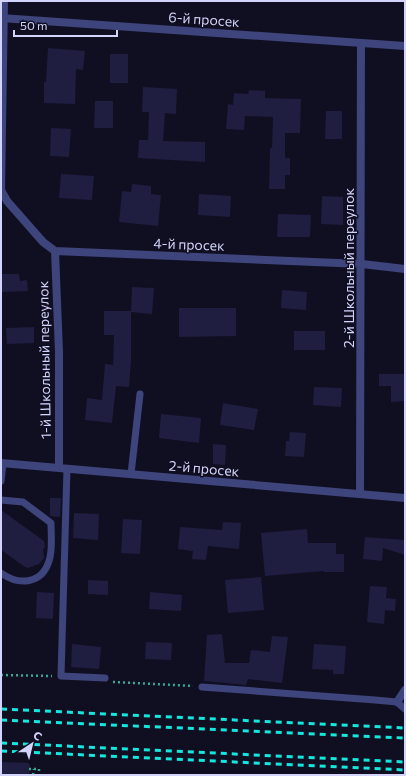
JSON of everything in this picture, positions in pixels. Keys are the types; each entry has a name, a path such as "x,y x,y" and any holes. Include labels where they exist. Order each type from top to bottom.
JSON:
{"street":[{"path":"4,1 1,190 7,201 43,242 55,251"},
{"name":"6-й просек","path":"3,18 405,46"},
{"name":"2-й Школьный переулок","path":"360,494 362,264 361,43"},
{"name":"4-й просек","path":"55,251 362,264 405,269"},
{"name":"1-й Школьный переулок","path":"55,251 59,352 59,468"},
{"name":"2-й просек","path":"2,463 405,498"},
{"path":"397,702 405,690"}],"lane":[{"path":"131,474 140,394"},
{"path":"1,481 2,463"},
{"path":"67,469 61,676 105,678"},
{"path":"1,500 23,502 52,523 49,561 42,573 36,578 22,582 1,573"},
{"path":"202,687 397,702 405,708"}],"path":[{"path":"1,675 61,676"},
{"path":"105,678 113,682 202,687"},
{"path":"29,769 39,769 39,775"},
{"path":"33,775 34,769"}],"building":[{"path":"48,48 85,51 83,70 76,69 75,104 44,103 44,82 46,82"},
{"path":"110,54 128,54 128,83 110,83"},
{"path":"143,87 177,89 176,114 165,113 163,141 205,142 205,162 138,158 139,140 148,140 149,112 142,112"},
{"path":"249,90 265,91 265,98 301,99 300,133 285,133 285,158 290,158 290,175 285,175 285,189 269,189 270,148 272,148 273,117 245,116 244,130 226,129 228,104 233,105 234,93 248,94"},
{"path":"95,101 113,101 113,128 94,128"},
{"path":"326,111 342,111 342,139 325,139"},
{"path":"51,128 71,129 69,157 50,156"},
{"path":"61,174 94,176 92,200 59,198"},
{"path":"132,184 151,186 151,194 161,195 158,226 119,222 122,191 131,192"},
{"path":"199,194 231,196 230,217 198,215"},
{"path":"322,196 343,197 343,225 321,224"},
{"path":"278,214 311,215 310,237 277,237"},
{"path":"1,274 19,274 20,281 27,280 28,291 1,292"},
{"path":"132,287 154,288 152,314 131,312 131,361 129,387 116,386 112,423 85,420 87,398 102,400 105,364 113,365 114,335 104,335 104,311 131,311"},
{"path":"282,290 307,292 306,310 281,308"},
{"path":"179,308 236,308 236,336 179,337"},
{"path":"34,327 34,343 7,344 6,328"},
{"path":"294,331 325,331 325,350 294,350"},
{"path":"379,374 405,374 405,401 391,402 391,386 379,386"},
{"path":"314,387 342,388 341,407 313,405"},
{"path":"223,403 258,409 254,430 220,425"},
{"path":"161,414 201,418 199,443 159,438"},
{"path":"290,432 306,433 304,457 285,456 286,441 289,441"},
{"path":"213,444 226,445 225,465 213,464"},
{"path":"50,498 61,498 60,517 50,516"},
{"path":"1,510 44,541 44,558 39,564 28,568 25,567 1,550"},
{"path":"74,513 99,514 98,540 73,538"},
{"path":"123,519 142,520 140,554 121,553"},
{"path":"223,522 241,523 239,549 208,546 206,560 192,559 193,551 178,549 180,527 222,530"},
{"path":"307,529 308,543 336,543 336,554 344,554 344,572 324,571 265,576 261,533"},
{"path":"365,537 405,540 405,555 383,548 382,561 363,559"},
{"path":"261,577 264,610 228,613 225,580"},
{"path":"88,580 108,581 108,595 88,594"},
{"path":"370,586 387,587 386,598 396,599 395,611 385,610 384,624 367,622"},
{"path":"37,592 54,593 53,619 36,618"},
{"path":"150,592 182,595 181,611 149,609"},
{"path":"222,634 225,663 249,663 251,650 270,652 272,636 288,637 282,683 248,679 246,685 204,681 207,635"},
{"path":"146,642 172,643 171,660 145,659"},
{"path":"72,644 101,647 99,669 71,667"},
{"path":"314,644 346,646 344,674 333,674 333,670 312,669"},
{"path":"1,762 30,763 29,775 1,774"}],"railway":[{"path":"1,709 405,728"},
{"path":"1,720 405,738"},
{"path":"1,743 405,762"},
{"path":"1,751 405,770"}]}
